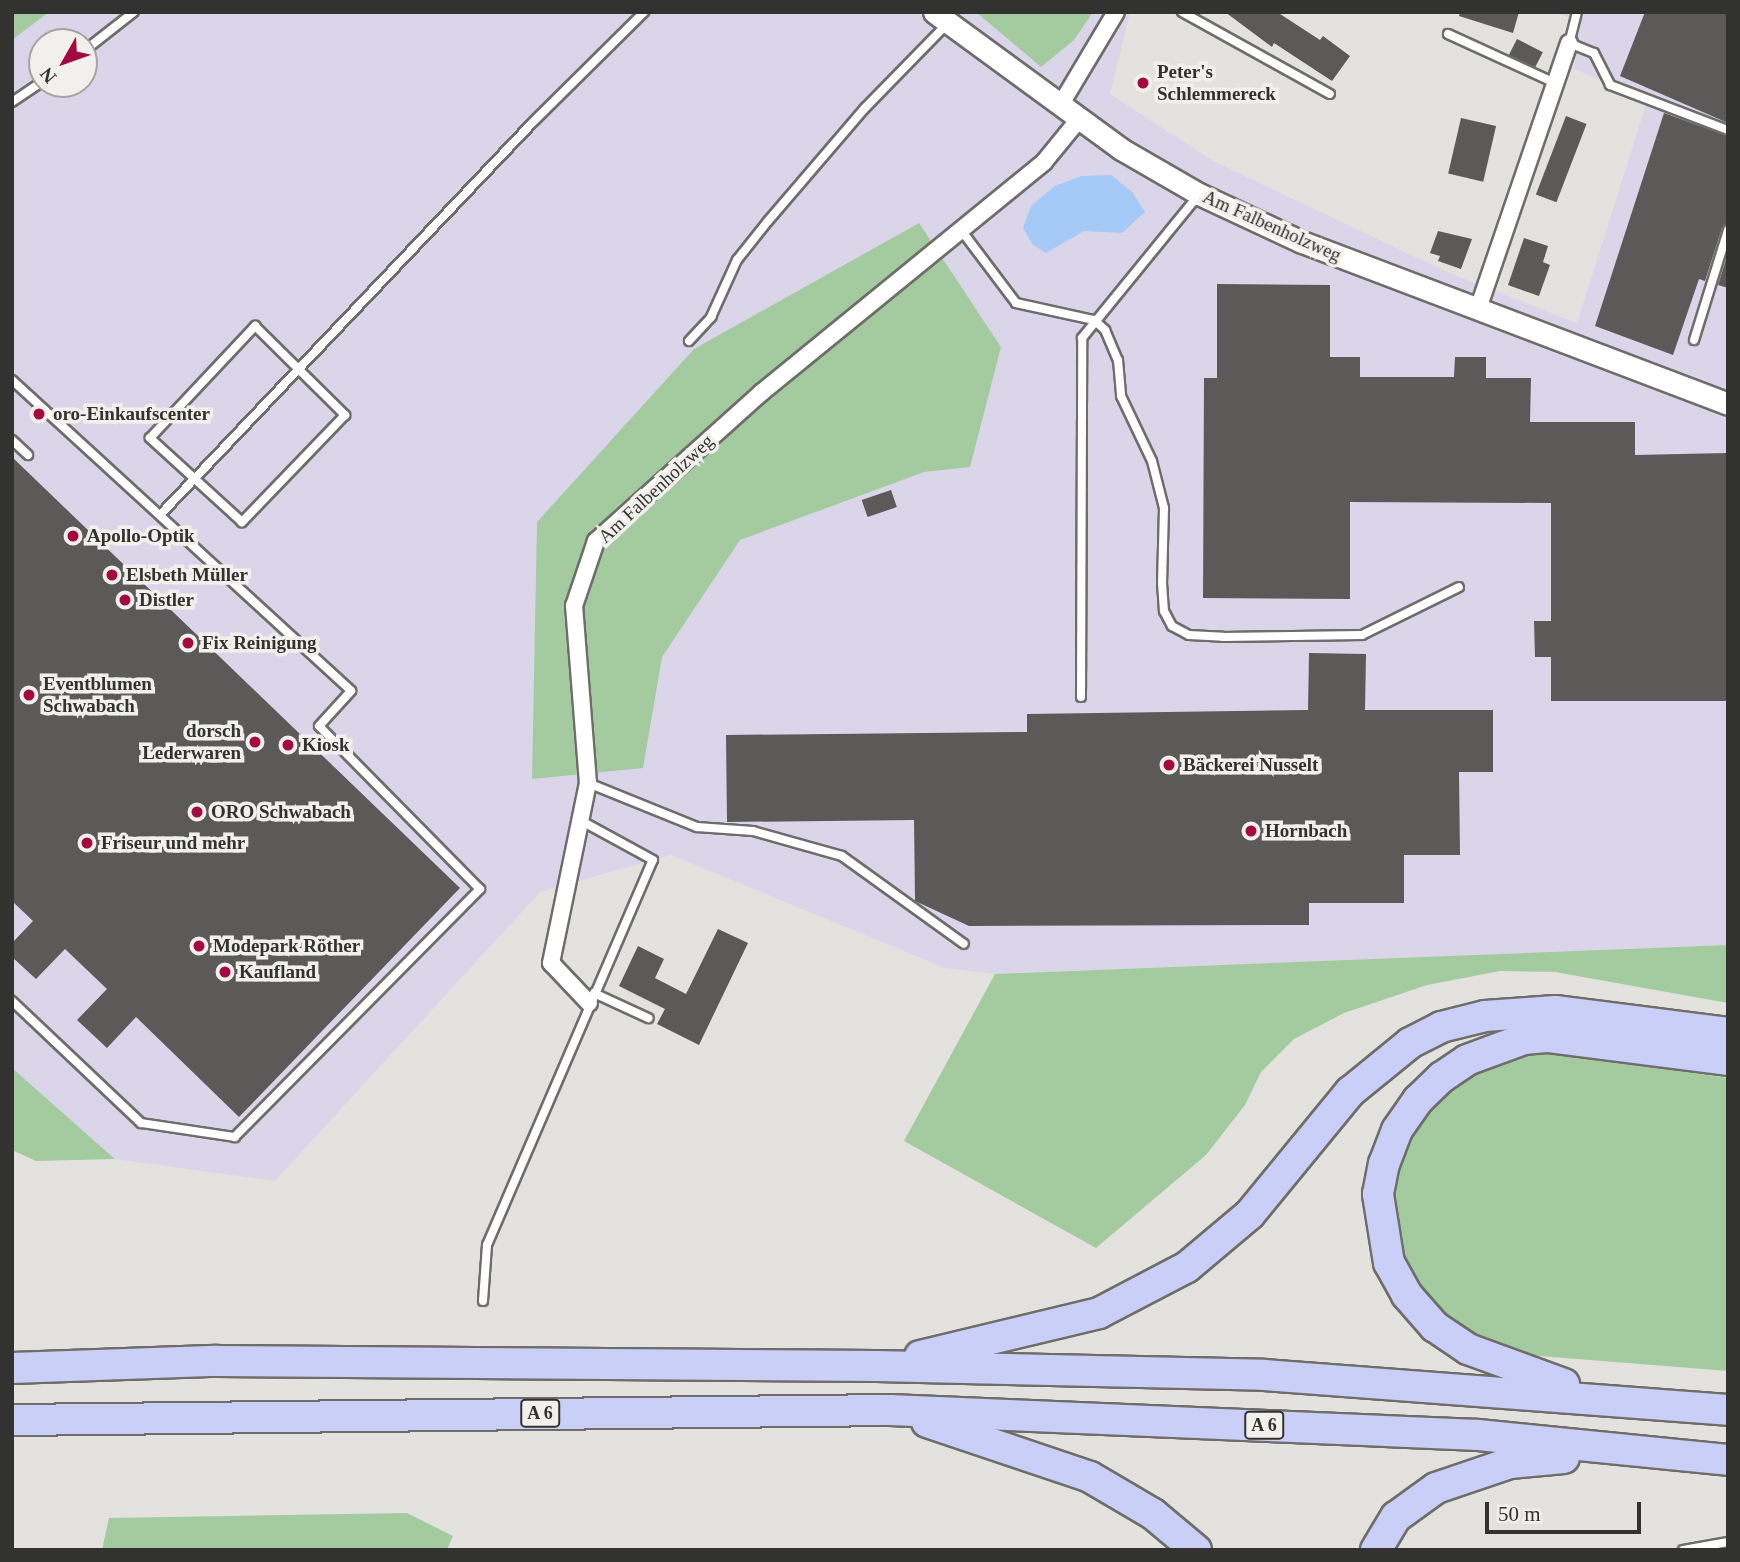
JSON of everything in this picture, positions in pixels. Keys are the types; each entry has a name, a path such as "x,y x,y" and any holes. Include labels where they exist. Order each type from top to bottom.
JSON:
{"highway":[{"path":"876,1366 1099,1313 1176,1274 1250,1214 1350,1092 1410,1043 1441,1027 1485,1016 1555,1011 1728,1033"},
{"path":"1621,1400 1510,1368 1468,1349 1435,1327 1407,1296 1389,1263 1378,1194 1384,1164 1397,1130 1418,1100 1467,1059 1499,1045 1549,1037 1728,1060"},
{"path":"12,1368 217,1361 876,1366 1264,1375 1728,1410"},
{"path":"890,1410 1090,1477 1153,1514 1196,1550"},
{"name":"A 6","path":"12,1420 890,1410 1478,1435 1728,1460"},
{"path":"1376,1550 1396,1517 1436,1488 1510,1463 1637,1452"}],"street":[{"path":"1061,104 1116,12"},
{"name":"Am Falbenholzweg","path":"941,18 1121,149 1199,194 1302,242 1479,306 1728,404"},
{"path":"1479,306 1569,43"},
{"name":"Am Falbenholzweg","path":"592,998 551,963 588,783 574,606 596,541 761,393 1044,162 1080,118"}],"lane":[{"path":"98,40 134,12"},
{"path":"160,516 534,121 644,12"},
{"path":"1182,12 1330,94"},
{"path":"1577,12 1569,43 1594,53 1610,85 1728,130"},
{"path":"689,341 711,317 737,260 941,18"},
{"path":"1448,34 1555,83"},
{"path":"12,102 28,91"},
{"path":"1081,697 1082,338 1199,194"},
{"path":"961,230 1016,303 1094,320 1105,330 1118,360 1121,396 1156,472 1164,508 1164,611 1172,626 1189,635 1223,637 1362,635 1459,587"},
{"path":"1694,340 1728,230"},
{"path":"255,326 298,368 345,415 242,522 150,438 255,326"},
{"path":"12,380 351,691 319,726 480,889 235,1137 141,1122 12,1001"},
{"path":"12,440 28,455"},
{"path":"588,783 697,827 753,831 842,856 964,944"},
{"path":"483,1301 487,1245 653,860 580,820"},
{"path":"592,998 648,1018"},
{"path":"1683,1550 1728,1542"}],"shaded area":[{"path":"12,12 1130,12 1110,94 1213,161 1447,272 1577,323 1648,98 1574,69 1580,22 1555,12 1728,12 1728,945 995,974 945,968 671,855 540,892 275,1181 115,1159 12,1068"}],"green space":[{"path":"12,12 49,12 12,40"},
{"path":"976,12 1093,12 1074,40 1041,67"},
{"path":"919,223 1001,347 970,467 924,472 740,540 662,657 643,768 532,779 537,522 694,349"},
{"path":"1728,945 1728,1003 1555,972 1500,971 1427,985 1344,1013 1294,1039 1261,1072 1245,1105 1206,1155 1096,1248 904,1141 995,974"},
{"path":"1549,1052 1728,1078 1728,1371 1514,1354 1451,1326 1401,1263 1389,1195 1397,1159 1419,1117 1467,1073 1521,1054"},
{"path":"12,1068 115,1159 36,1161 12,1150"},
{"path":"407,1513 453,1536 447,1550 102,1550 109,1518"}],"water":[{"path":"1111,175 1132,192 1145,212 1122,233 1084,231 1046,253 1033,245 1023,228 1031,206 1055,186 1081,176"}],"building":[{"path":"1225,12 1277,12 1320,40 1323,36 1350,56 1332,81 1274,43 1272,47"},
{"path":"1460,12 1519,12 1513,33 1459,16"},
{"path":"1645,12 1728,12 1728,123 1620,76"},
{"path":"1517,39 1543,52 1535,68 1509,55"},
{"path":"1664,113 1728,136 1728,224 1722,228 1705,281 1699,279 1673,355 1595,326"},
{"path":"1566,116 1587,124 1556,202 1536,194"},
{"path":"1461,118 1496,126 1483,182 1448,174"},
{"path":"1438,231 1472,239 1461,269 1438,261 1440,256 1430,253"},
{"path":"1524,238 1548,246 1543,262 1550,265 1539,296 1508,285"},
{"path":"1728,253 1728,288 1718,285"},
{"path":"1217,284 1330,285 1330,357 1360,357 1360,377 1454,377 1455,357 1486,357 1486,378 1531,378 1530,422 1635,422 1635,455 1728,453 1728,701 1551,701 1551,657 1535,657 1534,621 1551,621 1551,503 1350,502 1350,599 1203,598 1204,378 1217,378"},
{"name":"ORO Schwabach","path":"12,457 460,888 239,1117 136,1017 107,1048 77,1020 107,989 65,949 36,979 12,957 12,943 33,921 12,901"},
{"path":"891,490 897,507 868,517 862,500"},
{"path":"1309,653 1366,654 1365,710 1493,710 1493,772 1459,772 1460,855 1404,855 1404,903 1309,903 1309,925 969,926 915,901 914,820 727,822 726,735 1027,732 1027,714 1308,710"},
{"path":"718,929 748,943 699,1045 657,1024 665,1009 619,986 638,946 664,959 655,978 686,994"}],"place":[{"name":"Peter's Schlemmereck","path":"1143,83"},
{"name":"oro-Einkaufscenter","path":"39,414"},
{"name":"Apollo-Optik","path":"73,536"},
{"name":"Elsbeth Müller","path":"112,575"},
{"name":"Distler","path":"125,600"},
{"name":"Fix Reinigung","path":"188,643"},
{"name":"Eventblumen Schwabach","path":"29,695"},
{"name":"dorsch Lederwaren","path":"255,742"},
{"name":"Kiosk","path":"288,745"},
{"name":"Bäckerei Nusselt","path":"1169,765"},
{"name":"ORO Schwabach","path":"197,812"},
{"name":"Hornbach","path":"1251,831"},
{"name":"Friseur und mehr","path":"87,843"},
{"name":"Modepark Röther","path":"199,946"},
{"name":"Kaufland","path":"225,972"}]}
